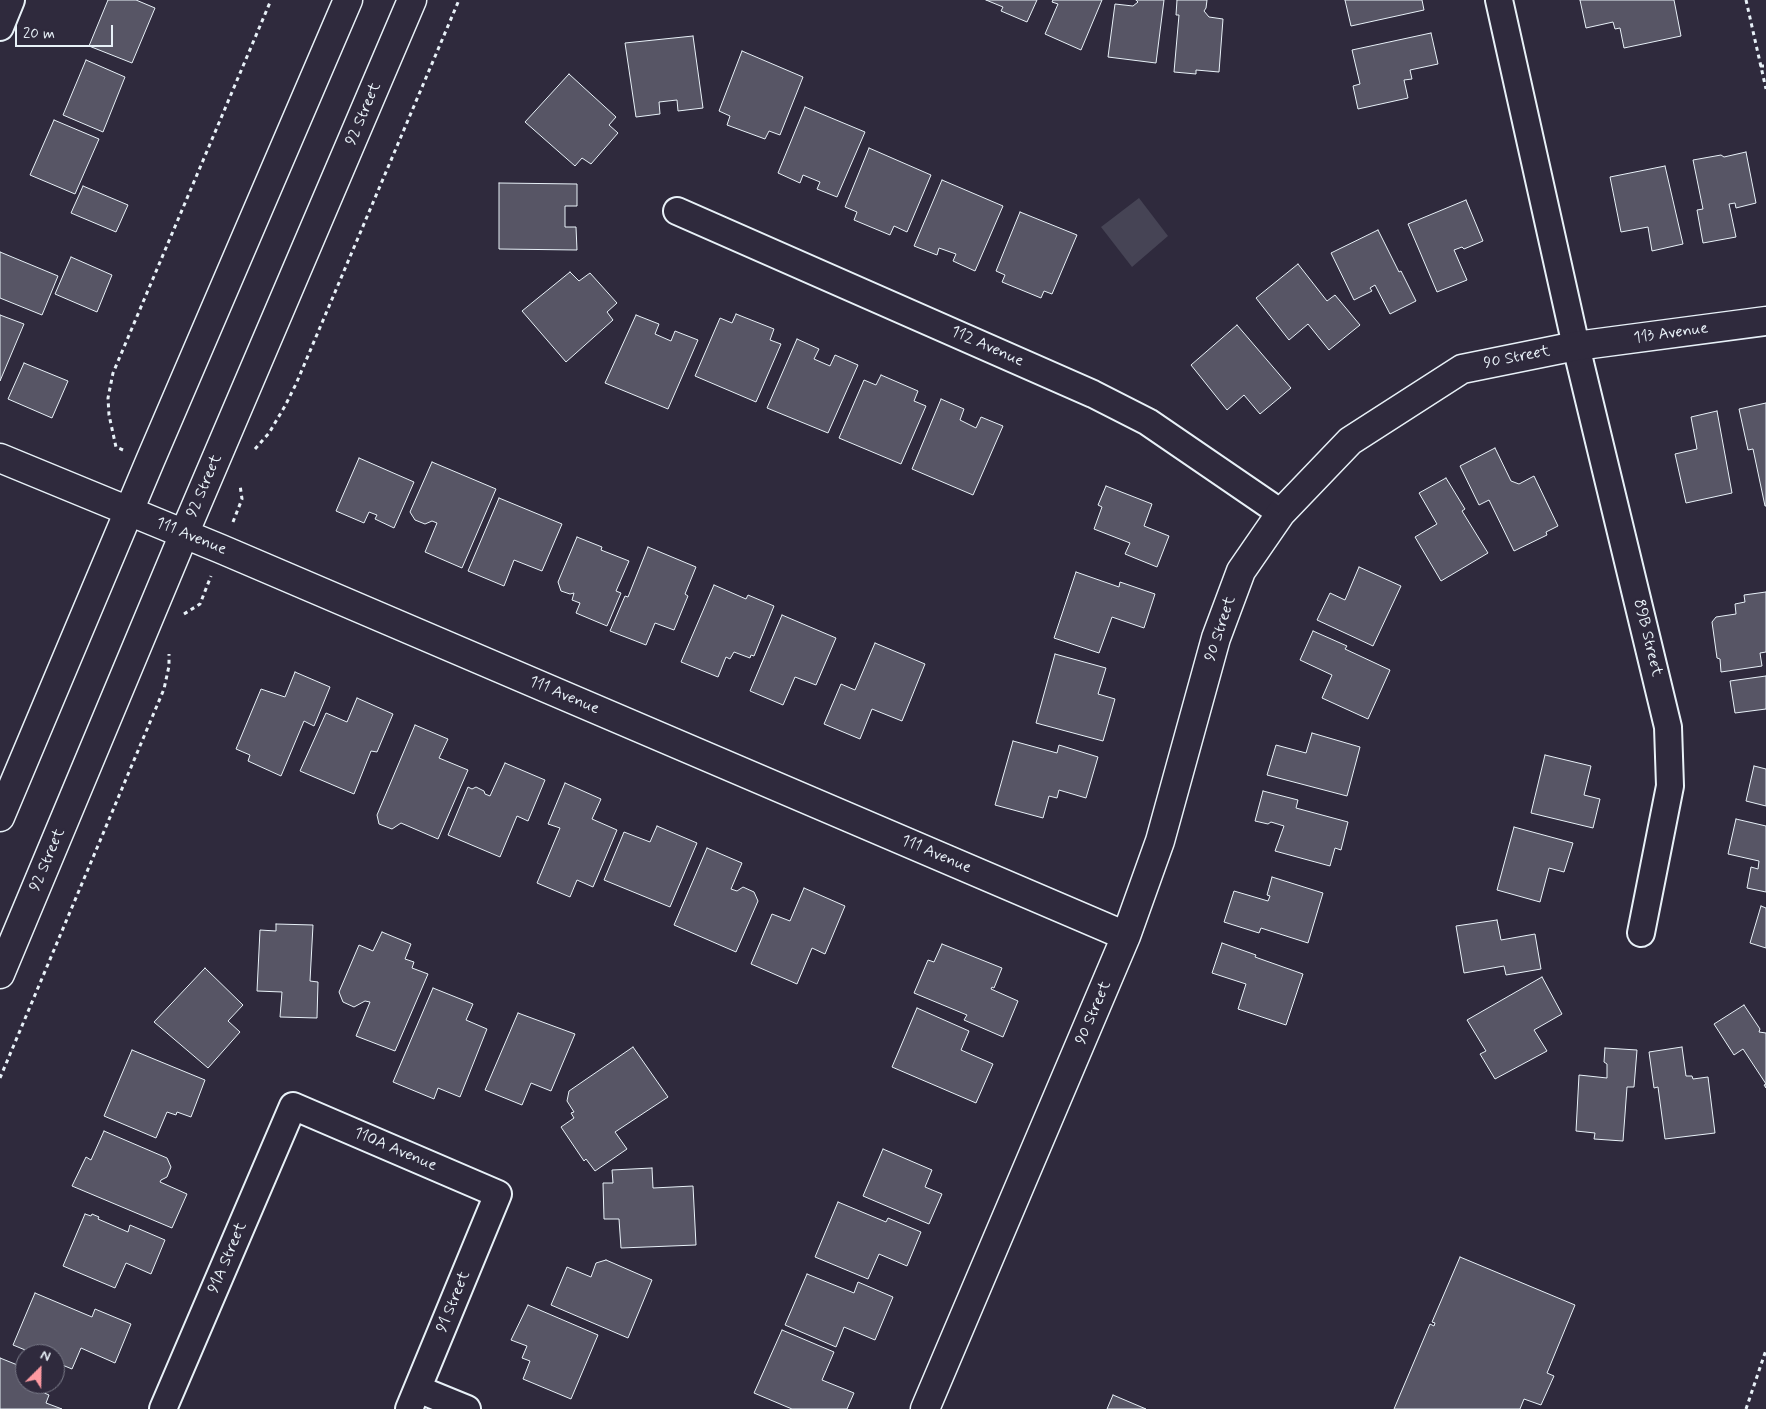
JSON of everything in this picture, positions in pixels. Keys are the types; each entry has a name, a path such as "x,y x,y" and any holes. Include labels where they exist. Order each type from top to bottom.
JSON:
{"street":[{"path":"0,27 12,0"},
{"path":"0,817 348,0"},
{"name":"92 Street","path":"0,974 184,534 412,0"},
{"path":"1499,0 1576,346"},
{"name":"112 Avenue","path":"677,211 1093,394 1148,422 1281,513"},
{"name":"113 Avenue","path":"1576,346 1766,321"},
{"name":"90 Street","path":"925,1409 1126,936 1160,841 1216,638 1241,571 1281,513 1350,440 1462,369 1576,346"},
{"name":"89B Street","path":"1576,346 1668,727 1670,786 1641,933"},
{"name":"111 Avenue","path":"0,458 184,534 1126,936"},
{"name":"110A Avenue","path":"292,1106 498,1194"},
{"name":"91A Street","path":"163,1409 292,1106"},
{"name":"91 Street","path":"414,1399 498,1194"},
{"path":"414,1399 467,1409"}],"path":[{"path":"116,447 109,415 108,398 113,373 271,0"},
{"path":"253,452 269,433 296,384 459,0"},
{"path":"1746,0 1766,89"},
{"path":"1760,66 1766,66"},
{"path":"242,478 240,484 242,499"},
{"path":"180,622 184,615 200,604"},
{"path":"0,1078 164,689 169,666 168,652"},
{"path":"1746,1409 1766,1350"}],"shaded area":[{"path":"1139,198 1168,236 1132,267 1101,227"}],"building":[{"path":"108,0 136,0 155,8 132,63 89,46"},
{"path":"986,0 1037,0 1027,22 1001,11 1003,7"},
{"path":"1053,0 1102,0 1081,50 1045,34 1058,4 1052,2"},
{"path":"1136,0 1164,0 1156,63 1108,57 1115,4 1133,6 1138,2"},
{"path":"1177,0 1207,0 1204,11 1209,17 1223,19 1219,72 1196,70 1196,74 1174,72 1179,15 1176,15"},
{"path":"1345,0 1422,0 1424,10 1351,26"},
{"path":"1580,0 1674,0 1681,36 1624,48 1620,28 1615,29 1613,22 1586,28"},
{"path":"1431,33 1438,64 1410,70 1412,79 1404,80 1408,98 1358,109 1353,86 1360,84 1352,50"},
{"path":"693,36 703,108 678,111 677,100 659,102 660,114 636,117 625,43"},
{"path":"742,51 803,77 780,135 769,131 765,139 727,125 730,116 719,111"},
{"path":"86,60 125,77 103,132 63,115"},
{"path":"569,74 616,117 609,125 618,133 591,164 582,158 575,166 525,122"},
{"path":"805,107 865,132 837,197 817,189 820,182 803,175 800,183 778,173"},
{"path":"54,120 99,139 75,194 30,175"},
{"path":"869,148 931,175 907,232 894,226 890,235 854,220 857,212 845,207"},
{"path":"1746,152 1756,203 1736,208 1735,203 1729,204 1736,237 1703,243 1697,210 1703,209 1693,160 1721,155 1724,157"},
{"path":"1665,166 1683,244 1652,251 1648,227 1621,232 1610,177"},
{"path":"942,180 1003,206 975,271 953,261 956,254 939,248 937,255 914,246"},
{"path":"499,183 577,184 577,206 565,206 565,227 576,227 577,250 499,249"},
{"path":"83,186 128,205 116,232 71,213"},
{"path":"1466,200 1483,241 1464,249 1462,247 1454,250 1467,280 1437,292 1408,224"},
{"path":"1020,212 1077,235 1052,294 1044,291 1041,298 1002,282 1005,275 996,271"},
{"path":"1378,230 1416,301 1390,314 1375,285 1370,288 1372,291 1354,300 1331,253"},
{"path":"0,252 58,276 42,315 0,298"},
{"path":"71,257 112,275 97,312 55,294"},
{"path":"1298,264 1327,301 1335,295 1360,325 1329,350 1308,324 1289,340 1256,298"},
{"path":"570,272 579,281 590,273 617,303 607,312 613,320 566,362 522,311"},
{"path":"736,314 774,329 770,340 781,344 756,402 695,376 720,318 732,323"},
{"path":"0,315 24,324 0,381"},
{"path":"636,315 659,324 655,334 671,341 675,331 698,340 668,409 605,383"},
{"path":"1237,325 1291,388 1260,414 1244,395 1227,410 1191,365"},
{"path":"797,339 819,349 814,359 830,366 835,355 858,365 828,433 767,408"},
{"path":"24,363 68,381 52,418 8,399"},
{"path":"881,375 918,391 914,401 926,406 901,464 839,438 864,380 876,385"},
{"path":"941,399 964,409 960,420 976,428 981,417 1003,426 973,495 912,469"},
{"path":"1766,403 1765,506 1753,449 1748,450 1739,409"},
{"path":"1717,411 1732,493 1686,503 1675,454 1697,449 1691,417"},
{"path":"1495,448 1511,481 1519,484 1534,476 1558,526 1546,532 1547,535 1514,551 1489,500 1479,505 1460,466"},
{"path":"359,458 414,482 394,528 375,519 377,515 369,512 364,523 336,511"},
{"path":"432,462 496,489 462,568 425,552 437,523 432,521 425,524 415,520 410,512"},
{"path":"1446,478 1465,509 1462,511 1488,553 1441,581 1415,537 1437,524 1419,493"},
{"path":"1106,486 1152,504 1144,526 1169,536 1157,567 1125,554 1130,543 1094,529 1102,507 1098,505"},
{"path":"499,498 562,524 542,571 514,560 504,586 468,571"},
{"path":"577,537 602,547 601,550 629,561 616,591 621,593 607,626 576,613 580,603 572,600 574,593 570,594 561,591 558,582"},
{"path":"648,547 696,567 685,594 688,596 674,630 655,623 646,645 610,631 625,596 628,597"},
{"path":"1359,567 1401,586 1373,646 1317,620 1330,593 1345,600"},
{"path":"1076,572 1119,587 1120,582 1155,594 1144,628 1112,617 1099,653 1054,638"},
{"path":"714,585 746,599 748,595 774,606 754,656 751,655 750,658 734,652 730,659 726,657 718,677 681,662"},
{"path":"1766,592 1766,652 1760,653 1762,666 1721,672 1712,622 1716,617 1736,614 1735,604 1745,602 1744,595"},
{"path":"782,615 836,638 816,685 795,677 783,705 750,691"},
{"path":"1313,631 1347,646 1345,649 1390,670 1368,719 1322,698 1332,675 1300,660"},
{"path":"875,643 925,664 902,721 872,709 860,739 824,724 841,684 855,690"},
{"path":"1055,654 1106,668 1098,694 1115,699 1103,741 1036,723"},
{"path":"295,672 330,687 314,726 304,721 281,776 248,761 250,755 236,749 261,689 285,697"},
{"path":"1766,676 1766,709 1735,713 1730,681"},
{"path":"357,698 393,714 377,752 371,751 354,794 300,771 326,713 347,722"},
{"path":"415,725 448,739 439,758 468,770 438,839 401,823 392,829 379,824 377,815"},
{"path":"1312,733 1360,747 1347,796 1267,775 1276,745 1306,753"},
{"path":"1013,741 1057,753 1059,745 1098,757 1086,798 1059,790 1057,798 1049,796 1043,818 995,805"},
{"path":"1545,755 1591,766 1584,795 1600,799 1593,828 1531,813"},
{"path":"505,763 545,780 528,821 517,816 500,857 448,835 468,787 472,789 476,787 490,796"},
{"path":"1754,766 1766,769 1766,806 1746,801"},
{"path":"565,783 601,799 592,819 617,830 593,887 577,880 570,897 537,883 560,828 548,824"},
{"path":"1263,791 1298,800 1296,808 1348,822 1341,850 1335,848 1330,866 1275,851 1284,826 1271,822 1268,824 1255,821"},
{"path":"1736,819 1766,826 1766,892 1747,888 1751,867 1758,869 1759,861 1728,854"},
{"path":"657,826 697,843 670,907 604,880 624,832 650,842"},
{"path":"1514,827 1573,843 1564,872 1549,868 1540,902 1497,890"},
{"path":"707,848 742,863 731,889 737,891 743,887 754,892 758,901 736,952 674,925"},
{"path":"1272,877 1323,893 1308,943 1261,928 1259,933 1224,922 1234,891 1268,901 1270,896 1267,895"},
{"path":"804,888 845,906 825,954 812,948 797,984 751,964 772,914 790,921"},
{"path":"1761,906 1766,908 1766,948 1750,943"},
{"path":"1497,920 1501,940 1535,934 1541,969 1506,975 1504,966 1464,973 1456,926"},
{"path":"276,924 313,925 310,981 318,982 317,1018 280,1017 282,992 257,991 260,930 276,931"},
{"path":"382,932 411,944 405,959 414,962 412,968 428,974 395,1051 356,1036 370,1002 365,1001 354,1007 343,1002 339,992 359,945 373,951"},
{"path":"1222,943 1303,974 1286,1025 1238,1009 1246,984 1212,973"},
{"path":"942,944 1002,968 994,988 992,987 991,989 1018,1001 1003,1037 964,1020 967,1015 914,993 928,960 934,962"},
{"path":"205,968 243,1005 228,1021 240,1032 208,1068 154,1022"},
{"path":"1542,977 1562,1014 1534,1030 1547,1051 1495,1079 1480,1054 1486,1051 1467,1020"},
{"path":"433,988 473,1004 466,1020 487,1029 460,1097 438,1088 434,1099 393,1082"},
{"path":"1744,1005 1760,1029 1759,1032 1766,1033 1766,1084 1743,1049 1734,1055 1714,1024"},
{"path":"917,1008 969,1031 961,1050 993,1064 976,1103 892,1067"},
{"path":"518,1013 575,1034 551,1091 531,1083 522,1105 485,1090"},
{"path":"633,1047 668,1097 615,1132 627,1149 595,1171 586,1159 584,1161 561,1127 574,1118 571,1113 574,1112 567,1101 569,1091"},
{"path":"1682,1047 1686,1076 1692,1076 1693,1079 1708,1077 1715,1133 1665,1139 1658,1087 1654,1088 1649,1052"},
{"path":"1605,1048 1637,1050 1634,1087 1627,1087 1623,1141 1594,1139 1595,1133 1576,1131 1579,1075 1607,1078 1607,1064 1604,1062"},
{"path":"132,1050 205,1080 191,1117 177,1112 176,1115 167,1112 156,1138 104,1116"},
{"path":"104,1131 167,1158 171,1167 167,1177 160,1182 187,1194 172,1228 72,1186 86,1157 91,1160"},
{"path":"883,1149 932,1170 925,1187 942,1194 929,1224 863,1196"},
{"path":"652,1168 653,1188 693,1186 696,1245 621,1248 619,1219 604,1219 603,1183 613,1183 612,1170"},
{"path":"838,1202 886,1222 888,1218 921,1232 907,1266 879,1254 868,1279 815,1257"},
{"path":"85,1214 91,1216 92,1214 99,1217 98,1219 128,1232 130,1225 165,1240 151,1274 126,1263 115,1288 63,1266"},
{"path":"1460,1257 1575,1305 1547,1373 1554,1376 1541,1405 1524,1399 1520,1409 1394,1409 1430,1324 1434,1326 1435,1323 1432,1322"},
{"path":"606,1260 652,1280 628,1338 551,1305 567,1267 591,1277 596,1263"},
{"path":"807,1274 854,1293 858,1282 893,1297 875,1340 844,1327 836,1347 785,1325"},
{"path":"35,1293 92,1317 95,1309 131,1324 115,1363 81,1348 72,1369 65,1366 65,1344 13,1345"},
{"path":"528,1305 598,1335 571,1399 523,1379 530,1361 522,1358 527,1346 511,1340"},
{"path":"782,1330 834,1352 822,1380 854,1393 847,1409 792,1409 754,1393"},
{"path":"0,1358 15,1364 15,1394 47,1394 49,1395 46,1403 62,1409 0,1409"},
{"path":"1113,1395 1146,1409 1107,1409"}]}
